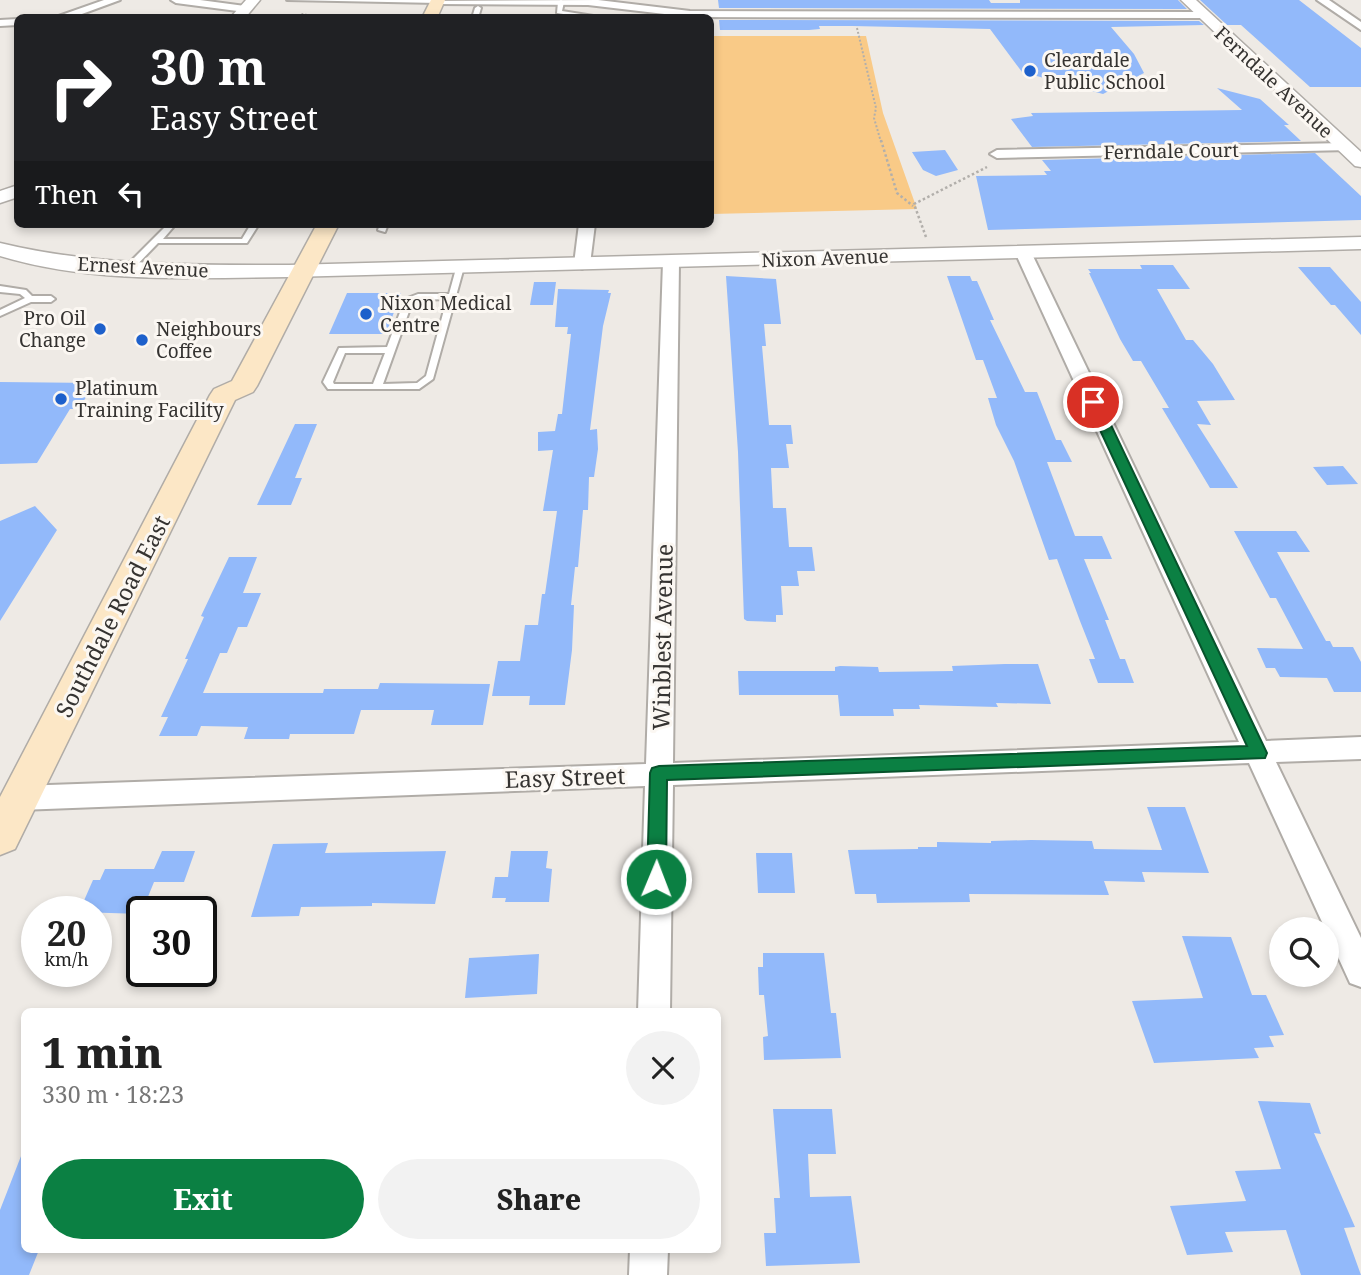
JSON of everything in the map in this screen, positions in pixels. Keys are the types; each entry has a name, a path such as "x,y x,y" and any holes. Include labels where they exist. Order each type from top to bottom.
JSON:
{"main road":[{"name":"Southdale Road East","path":"290,271 325,228"},
{"name":"Southdale Road East","path":"0,836 224,395 243,386 290,271 298,234"}],"street":[{"path":"71,14 116,0"},
{"path":"176,0 245,9"},
{"path":"1059,0 1070,14"},
{"name":"Ferndale Avenue","path":"1188,0 1361,162"},
{"path":"1322,0 1361,27"},
{"path":"438,1 590,1 661,14"},
{"path":"1343,14 1361,15"},
{"path":"714,15 1202,15"},
{"name":"Ferndale Court","path":"997,154 1345,147"},
{"path":"582,264 586,228"},
{"name":"Nixon Avenue","path":"290,271 1361,243"},
{"name":"Ernest Avenue","path":"0,248 15,255 128,269 290,271"},
{"path":"1023,252 1361,972"},
{"name":"Winblest Avenue","path":"654,1008 671,262"},
{"name":"Easy Street","path":"20,798 1361,748"},
{"path":"648,1275 649,1253"}],"lane":[{"path":"290,0 438,1"},
{"path":"561,2 559,12 574,14"},
{"path":"476,14 478,8"},
{"path":"128,269 168,228"},
{"path":"156,241 244,241 253,228"},
{"path":"390,350 342,350 328,382 331,387 340,388 419,386 426,383 430,377 460,267"},
{"path":"0,289 23,292 30,299"},
{"path":"377,387 408,301 418,296 453,296"},
{"path":"0,313 30,299 51,299"}],"path":[{"path":"853,14 876,108 874,118 897,193 913,206 928,244"},
{"path":"913,206 987,167"}],"shaded area":[{"path":"714,36 866,36 883,113 917,209 714,214"}],"building":[{"path":"718,0 989,0 991,3 1020,3 1020,0 1178,0 1187,9 719,8"},
{"path":"1200,0 1299,0 1361,48 1361,87 1310,87 1241,25 1227,25"},
{"path":"719,20 1199,21 1204,25 1111,27 1134,54 1144,73 1103,94 1022,72 990,29 819,26 820,29 809,30 720,30"},
{"path":"1217,88 1260,99 1289,125 1284,125 1301,141 1032,147 1011,119 1033,116 1031,113 1242,110"},
{"path":"945,150 958,170 936,176 923,170 912,152"},
{"path":"1315,153 1361,196 1361,220 988,230 976,176 1047,175 1044,171 1051,171 1042,160"},
{"path":"1140,265 1173,265 1190,289 1157,289 1186,340 1193,340 1213,364 1235,400 1197,401 1211,425 1197,424 1238,488 1210,488 1162,408 1169,408 1141,361 1133,361 1120,339 1088,269 1142,269"},
{"path":"1298,267 1330,267 1361,302 1361,335 1335,305 1331,305"},
{"path":"726,276 776,279 781,324 764,324 766,346 762,346 769,425 791,425 793,444 786,444 789,468 771,468 773,508 786,508 789,547 812,547 815,571 797,571 799,586 781,586 783,615 776,615 776,622 744,619 738,452"},
{"path":"947,276 970,276 972,281 977,281 994,320 990,320 1025,392 1037,392 1056,440 1061,440 1072,462 1047,462 1075,536 1102,536 1112,559 1084,559 1109,620 1105,620 1120,659 1125,659 1134,683 1098,683 1089,659 1095,659 1057,559 1049,560 1014,461 996,425 988,398 997,398 983,360 976,360"},
{"path":"534,282 556,282 553,305 530,305"},
{"path":"558,289 609,290 608,293 611,293 603,326 590,430 597,429 598,449 594,477 589,477 588,510 583,510 578,567 575,567 571,605 574,605 572,650 565,705 529,705 530,696 492,696 498,661 520,661 525,625 538,625 542,594 545,594 557,511 543,511 553,450 538,451 538,432 555,431 558,414 562,414 571,334 567,334 568,327 555,327"},
{"name":"Nixon Medical Centre","path":"347,293 401,293 386,334 329,334"},
{"path":"0,382 96,383 78,409 70,409 37,463 0,464"},
{"path":"295,424 317,424 295,478 302,478 291,505 257,505"},
{"path":"1343,466 1358,484 1327,485 1313,467"},
{"path":"35,506 57,530 0,621 0,521"},
{"path":"1234,531 1296,531 1310,552 1277,552 1326,641 1330,641 1333,647 1353,647 1361,662 1361,692 1334,692 1327,678 1280,677 1275,668 1266,668 1257,648 1303,649 1276,598 1270,598"},
{"path":"229,557 257,557 243,593 261,593 247,627 238,627 227,653 220,653 203,693 323,693 324,689 378,689 380,683 490,684 483,725 431,725 434,710 361,710 354,734 290,734 289,739 244,739 248,727 201,726 197,736 159,736 168,717 161,717 188,659 185,659 204,617 201,616"},
{"path":"1038,664 1051,704 996,703 998,707 919,705 920,709 893,709 894,716 840,716 838,695 739,695 738,671 835,671 835,667 840,666 878,667 879,672 953,671 952,666"},
{"path":"1147,807 1185,807 1209,873 1142,872 1145,882 1104,881 1109,895 969,894 970,902 877,903 876,894 855,894 848,850 918,849 937,847 937,842 991,843 1031,840 1092,841 1094,849 1162,850"},
{"path":"328,843 325,853 446,851 435,904 372,903 372,906 301,907 299,916 251,917 273,844"},
{"path":"162,851 195,851 184,882 154,882 148,896 126,896 126,914 112,913 112,896 86,896 93,880 100,880 105,869 154,869"},
{"path":"511,851 548,851 546,868 552,869 549,902 505,902 506,898 492,898 495,877 508,877"},
{"path":"756,853 792,853 795,893 758,893"},
{"path":"1182,936 1231,937 1252,995 1266,995 1284,1035 1269,1036 1274,1047 1254,1048 1259,1058 1154,1063 1132,1001 1203,998"},
{"path":"763,953 824,953 831,1013 836,1013 841,1058 764,1060 763,1037 768,1036 764,995 759,995 758,967 763,967"},
{"path":"539,954 537,994 465,998 469,958"},
{"path":"1258,1101 1310,1103 1321,1134 1314,1133 1355,1227 1344,1228 1361,1275 1301,1275 1286,1230 1225,1232 1233,1252 1187,1255 1170,1206 1246,1201 1235,1171 1281,1169"},
{"path":"773,1109 832,1109 836,1154 808,1154 810,1197 851,1196 860,1263 766,1266 764,1233 776,1233 774,1198 780,1198"},
{"path":"21,1156 21,1253 38,1253 29,1275 0,1275 0,1210"}],"place":[{"name":"Cleardale Public School","path":"1030,71"},
{"name":"Nixon Medical Centre","path":"366,314"},
{"name":"Pro Oil Change","path":"100,329"},
{"name":"Neighbours Coffee","path":"142,340"},
{"name":"Platinum Training Facility","path":"61,399"}],"route":[{"path":"656,879 659,773 1258,753 1093,402"}]}
